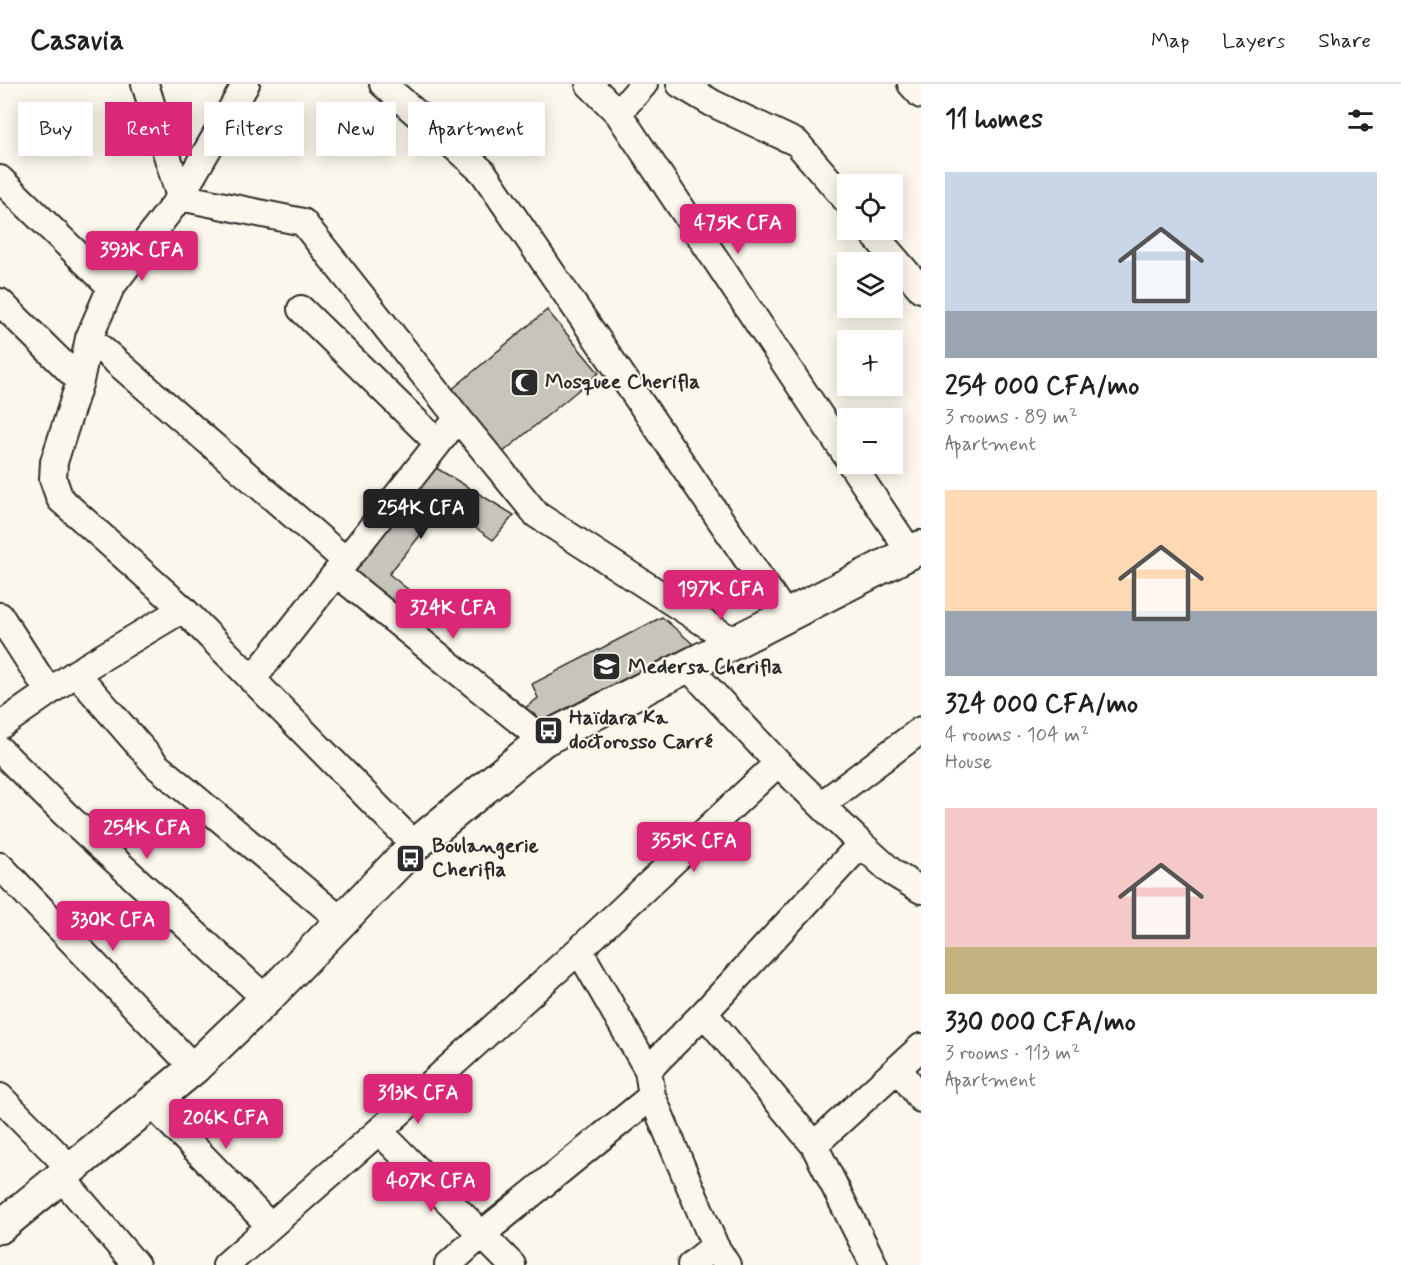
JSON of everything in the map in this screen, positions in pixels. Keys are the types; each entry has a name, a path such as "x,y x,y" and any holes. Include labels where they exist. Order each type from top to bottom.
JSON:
{"street":[{"path":"145,84 180,196"},
{"path":"246,84 180,196 111,287 89,338 80,381 54,462 53,479 60,499 183,609 415,845"},
{"path":"383,84 483,172 786,616"},
{"path":"589,84 618,113 837,442"},
{"path":"618,113 644,84"},
{"path":"680,84 712,103 797,143 837,189"},
{"path":"911,84 921,95"},
{"path":"0,179 111,287"},
{"path":"180,196 303,222 537,515 734,642"},
{"path":"879,240 921,289"},
{"path":"0,302 80,381"},
{"path":"301,309 438,443"},
{"path":"89,338 340,567 543,740"},
{"path":"252,680 458,418"},
{"path":"0,1227 194,1068 266,999 415,845 543,740 916,549 859,474"},
{"path":"0,726 76,673 183,609"},
{"path":"0,616 49,692"},
{"path":"687,666 778,763 861,844 893,873 921,890"},
{"path":"76,673 158,766 342,921"},
{"path":"821,805 919,734"},
{"path":"0,750 64,814 266,999"},
{"path":"226,1265 379,1131 579,950 778,763"},
{"path":"648,1070 861,844"},
{"path":"0,866 194,1068"},
{"path":"579,950 648,1070 652,1096 721,1256 691,1265"},
{"path":"704,1013 814,1145 874,1265"},
{"path":"814,1145 921,1047"},
{"path":"898,1068 921,1098"},
{"path":"448,1265 482,1234 652,1096"},
{"path":"0,1097 66,1173 136,1265"},
{"path":"151,1103 270,1226"},
{"path":"379,1131 512,1265"}],"building":[{"name":"Mosquee Cherifla","path":"547,310 599,373 502,453 450,391"},
{"path":"433,466 514,515 493,540 444,506 389,574 437,613 415,630 348,577"},
{"path":"662,617 693,644 534,725 521,711 538,698 532,684"}],"place":[{"name":"Mosquee Cherifla","path":"524,382"},
{"name":"Medersa Cherifla","path":"607,667"},
{"name":"Haïdara Ka doctorosso Carré","path":"548,730"},
{"name":"Boulangerie Cherifla","path":"411,858"}]}
